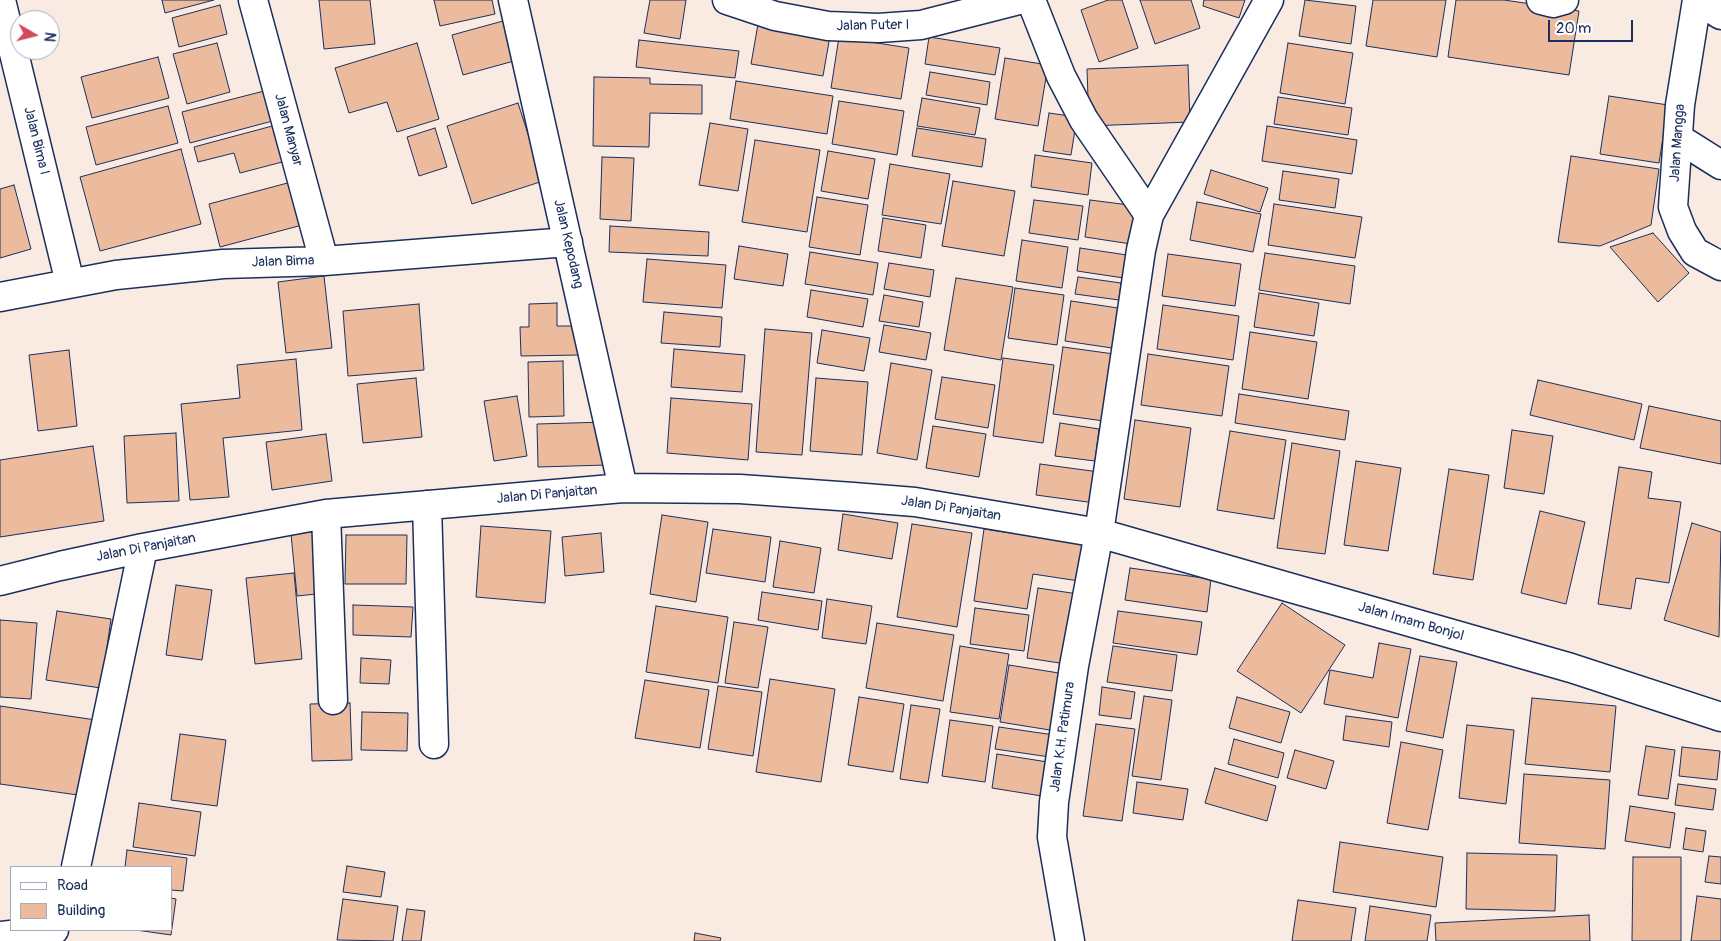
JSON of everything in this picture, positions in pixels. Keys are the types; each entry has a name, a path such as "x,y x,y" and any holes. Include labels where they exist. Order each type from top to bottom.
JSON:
{"street":[{"name":"Jalan Bima I","path":"1,0 70,283"},
{"name":"Jalan Manyar","path":"253,0 324,261"},
{"name":"Jalan Kepodang","path":"513,0 623,488"},
{"name":"Jalan Puter I","path":"727,0 775,16 828,26 878,28 921,25 963,7 1019,0"},
{"path":"1030,0 1061,76 1084,120 1149,215"},
{"name":"Jalan K.H. Patimura","path":"1070,941 1052,837 1054,802 1074,666 1099,533 1132,305 1149,215 1269,0"},
{"path":"1541,0 1553,2 1564,0"},
{"path":"1697,0 1721,15"},
{"name":"Jalan Mangga","path":"1697,0 1680,105 1673,207 1682,230 1695,252 1721,266"},
{"path":"1678,138 1721,165"},
{"name":"Jalan Bima","path":"0,297 116,275 223,264 324,261 568,242"},
{"name":"Jalan Di Panjaitan","path":"0,581 143,548 326,514 623,488 740,489 914,502 1099,533"},
{"path":"426,506 434,744"},
{"path":"326,514 333,700"},
{"name":"Jalan Imam Bonjol","path":"1099,533 1571,668 1721,717"},
{"path":"76,866 143,548"},
{"path":"0,936 45,931"}],"building":[{"path":"162,0 214,0 165,13"},
{"path":"319,0 370,0 375,44 324,49"},
{"path":"434,0 492,0 495,14 440,26"},
{"path":"650,0 686,0 680,39 644,33"},
{"path":"1108,0 1122,0 1138,48 1099,62 1081,10"},
{"path":"1140,0 1191,0 1200,28 1155,44"},
{"path":"1204,0 1245,0 1239,18 1203,6"},
{"path":"1305,0 1356,6 1351,44 1299,36"},
{"path":"1373,0 1446,0 1437,57 1366,46"},
{"path":"1456,0 1504,0 1579,11 1569,75 1448,57"},
{"path":"220,5 227,34 179,47 172,18"},
{"path":"503,21 514,61 463,75 452,35"},
{"path":"758,24 830,36 823,76 751,64"},
{"path":"839,37 909,48 901,99 831,88"},
{"path":"929,37 1000,48 995,75 925,64"},
{"path":"639,40 739,51 735,78 636,67"},
{"path":"217,43 230,92 187,104 173,54"},
{"path":"417,43 439,119 397,132 387,102 349,113 335,68"},
{"path":"1288,43 1353,53 1345,104 1280,93"},
{"path":"158,57 169,98 92,118 81,77"},
{"path":"1005,58 1048,65 1038,126 995,119"},
{"path":"1188,65 1190,122 1089,126 1087,69"},
{"path":"930,72 990,82 987,105 926,95"},
{"path":"594,77 650,78 650,84 702,85 702,114 650,113 649,147 593,146"},
{"path":"736,81 833,96 827,134 730,119"},
{"path":"272,89 280,119 190,143 182,112"},
{"path":"1609,96 1668,105 1659,163 1600,154"},
{"path":"1278,97 1352,108 1348,135 1274,124"},
{"path":"922,98 980,108 975,135 917,126"},
{"path":"839,101 904,111 897,155 832,144"},
{"path":"518,103 543,181 472,204 447,126"},
{"path":"168,106 178,143 96,165 86,127"},
{"path":"1049,113 1077,117 1071,155 1043,151"},
{"path":"710,123 748,129 738,191 699,185"},
{"path":"276,125 286,161 240,173 234,153 198,162 194,147"},
{"path":"1267,126 1357,140 1352,174 1262,161"},
{"path":"435,128 447,167 419,176 407,137"},
{"path":"917,128 986,139 982,167 912,156"},
{"path":"755,140 820,150 807,232 742,222"},
{"path":"181,149 201,224 100,251 80,177"},
{"path":"828,151 875,159 868,199 821,191"},
{"path":"1035,155 1092,163 1088,195 1031,187"},
{"path":"1571,156 1659,169 1651,225 1600,246 1558,242"},
{"path":"602,157 634,158 631,221 600,219"},
{"path":"890,164 950,174 941,224 882,215"},
{"path":"1211,170 1268,188 1260,212 1204,194"},
{"path":"1283,171 1339,179 1335,208 1279,200"},
{"path":"295,181 306,224 220,247 209,204"},
{"path":"953,181 1015,191 1004,256 942,246"},
{"path":"14,185 31,249 0,258 0,189"},
{"path":"817,197 868,205 860,255 809,247"},
{"path":"1034,200 1083,206 1078,240 1029,233"},
{"path":"1090,200 1137,206 1131,244 1085,237"},
{"path":"1197,202 1261,214 1253,252 1190,240"},
{"path":"1274,204 1362,217 1355,258 1268,245"},
{"path":"883,218 926,225 921,258 878,251"},
{"path":"610,226 709,232 708,256 609,252"},
{"path":"1653,233 1689,273 1658,302 1610,247"},
{"path":"1022,240 1068,247 1062,288 1016,281"},
{"path":"739,246 788,254 783,286 734,279"},
{"path":"1080,248 1127,255 1124,278 1077,271"},
{"path":"810,252 878,263 873,295 805,284"},
{"path":"1265,253 1355,266 1350,304 1259,290"},
{"path":"1168,254 1241,264 1235,306 1162,296"},
{"path":"647,259 726,265 722,308 643,302"},
{"path":"889,263 934,270 930,297 884,289"},
{"path":"324,276 332,348 286,353 278,282"},
{"path":"1078,277 1121,283 1119,300 1075,294"},
{"path":"956,278 1013,287 1001,360 944,350"},
{"path":"1015,288 1064,295 1057,345 1008,338"},
{"path":"811,290 868,299 863,327 807,317"},
{"path":"1259,293 1319,303 1314,336 1254,327"},
{"path":"884,295 923,302 919,327 879,321"},
{"path":"1071,301 1118,308 1112,348 1065,341"},
{"path":"557,303 557,326 579,326 580,355 521,356 520,327 529,327 529,304"},
{"path":"419,304 424,370 348,376 343,311"},
{"path":"1163,305 1239,316 1233,360 1157,349"},
{"path":"664,312 722,317 720,347 661,343"},
{"path":"884,325 931,333 926,360 879,352"},
{"path":"765,329 812,333 802,455 756,452"},
{"path":"822,330 870,338 864,371 817,363"},
{"path":"1250,332 1317,342 1308,399 1242,389"},
{"path":"1063,347 1114,354 1104,421 1053,414"},
{"path":"674,349 745,355 742,392 671,387"},
{"path":"69,350 77,426 38,431 29,355"},
{"path":"1148,354 1229,366 1222,416 1141,405"},
{"path":"1003,358 1054,365 1043,443 993,436"},
{"path":"296,359 302,430 223,438 229,497 190,500 181,404 240,398 237,365"},
{"path":"563,361 564,416 529,417 528,362"},
{"path":"891,363 932,370 917,460 877,453"},
{"path":"942,377 995,385 988,428 935,419"},
{"path":"416,378 422,437 363,443 357,384"},
{"path":"816,378 868,382 862,455 810,451"},
{"path":"1538,380 1642,404 1634,440 1530,415"},
{"path":"1239,394 1349,411 1345,440 1235,423"},
{"path":"517,396 527,456 494,461 484,401"},
{"path":"671,398 752,404 748,460 667,453"},
{"path":"1649,406 1721,421 1721,464 1640,448"},
{"path":"1135,420 1191,428 1180,507 1124,499"},
{"path":"606,422 607,465 538,467 537,424"},
{"path":"1060,423 1099,429 1095,461 1055,456"},
{"path":"933,426 986,434 979,477 926,468"},
{"path":"1512,430 1553,436 1544,494 1504,488"},
{"path":"1230,431 1286,440 1274,519 1217,510"},
{"path":"176,433 179,501 127,503 124,436"},
{"path":"326,434 332,481 272,490 266,442"},
{"path":"1292,443 1340,451 1325,554 1277,548"},
{"path":"93,446 104,521 0,537 0,460"},
{"path":"1356,461 1401,468 1388,551 1344,545"},
{"path":"1040,464 1099,472 1095,503 1036,495"},
{"path":"1619,467 1652,472 1648,498 1681,502 1669,583 1636,578 1631,609 1598,604"},
{"path":"1449,469 1489,475 1473,580 1433,574"},
{"path":"1540,511 1585,522 1566,604 1521,593"},
{"path":"843,514 898,523 892,559 838,550"},
{"path":"662,515 708,522 696,602 650,594"},
{"path":"1692,523 1721,532 1719,637 1664,620"},
{"path":"912,524 972,533 957,627 897,617"},
{"path":"481,526 551,531 545,603 476,597"},
{"path":"713,529 771,537 765,582 706,573"},
{"path":"984,529 1085,544 1079,581 1033,574 1027,609 974,601"},
{"path":"320,531 326,593 297,596 291,534"},
{"path":"601,533 604,572 565,576 562,537"},
{"path":"346,535 407,535 406,584 345,584"},
{"path":"780,541 821,548 814,593 773,587"},
{"path":"1130,568 1211,579 1207,612 1125,600"},
{"path":"294,573 302,659 255,664 246,578"},
{"path":"176,585 212,590 202,660 166,655"},
{"path":"1038,588 1078,594 1066,664 1027,658"},
{"path":"762,592 822,601 818,630 758,620"},
{"path":"827,599 872,606 866,644 822,638"},
{"path":"1282,603 1345,645 1301,713 1237,671"},
{"path":"353,605 413,607 411,637 353,635"},
{"path":"656,606 728,617 718,683 646,672"},
{"path":"975,608 1029,615 1024,651 970,644"},
{"path":"57,611 111,619 101,688 46,680"},
{"path":"1118,611 1202,622 1197,655 1113,643"},
{"path":"0,620 37,623 31,699 0,697"},
{"path":"734,622 768,627 758,688 725,683"},
{"path":"877,623 954,635 943,701 866,688"},
{"path":"1379,643 1411,649 1398,718 1324,704 1330,670 1373,678"},
{"path":"960,646 1009,654 999,719 950,712"},
{"path":"1113,646 1177,655 1172,691 1107,682"},
{"path":"1420,656 1457,662 1443,738 1406,731"},
{"path":"361,658 391,660 389,684 360,683"},
{"path":"1009,665 1065,674 1056,731 1000,722"},
{"path":"770,679 835,689 821,782 756,772"},
{"path":"645,680 709,690 700,748 635,738"},
{"path":"718,686 762,692 753,756 708,749"},
{"path":"1102,687 1135,692 1131,719 1099,715"},
{"path":"1144,696 1172,700 1161,780 1132,776"},
{"path":"859,697 904,704 893,772 848,765"},
{"path":"1237,697 1290,712 1281,743 1229,728"},
{"path":"1532,698 1616,706 1610,772 1525,764"},
{"path":"350,703 352,760 312,761 310,704"},
{"path":"911,705 940,709 928,783 900,779"},
{"path":"0,706 96,720 85,796 0,784"},
{"path":"362,712 408,713 407,751 361,750"},
{"path":"1346,716 1392,722 1389,747 1343,740"},
{"path":"950,720 993,726 985,782 942,776"},
{"path":"1096,724 1135,729 1122,821 1083,816"},
{"path":"1467,725 1514,730 1506,804 1459,798"},
{"path":"999,727 1054,735 1050,757 995,749"},
{"path":"180,734 226,740 217,806 171,800"},
{"path":"1234,739 1284,753 1278,778 1228,764"},
{"path":"1401,742 1443,750 1428,830 1387,823"},
{"path":"1646,746 1675,750 1668,799 1638,795"},
{"path":"1682,747 1720,751 1717,780 1679,776"},
{"path":"1295,750 1334,761 1326,789 1287,778"},
{"path":"997,754 1054,763 1048,797 992,788"},
{"path":"1215,768 1276,786 1267,821 1205,803"},
{"path":"1524,774 1610,780 1605,849 1519,843"},
{"path":"1137,782 1188,789 1183,820 1133,813"},
{"path":"1678,784 1716,789 1713,810 1675,805"},
{"path":"139,803 201,812 195,856 133,847"},
{"path":"1630,806 1675,813 1670,848 1625,841"},
{"path":"1686,828 1706,831 1703,852 1683,849"},
{"path":"1340,842 1443,857 1436,907 1333,892"},
{"path":"127,850 187,858 183,891 172,890 172,866 125,866"},
{"path":"1467,853 1557,855 1555,911 1466,909"},
{"path":"1709,856 1721,857 1721,884 1705,882"},
{"path":"1633,857 1681,857 1681,941 1632,941"},
{"path":"347,866 385,872 381,897 343,892"},
{"path":"1697,896 1721,899 1721,941 1691,941"},
{"path":"172,898 176,899 172,928"},
{"path":"343,899 398,906 393,941 337,940"},
{"path":"1298,900 1356,908 1351,941 1292,941"},
{"path":"1370,906 1431,915 1427,941 1365,941"},
{"path":"407,909 425,911 421,941 402,941"},
{"path":"1589,915 1590,941 1436,941 1435,923"},
{"path":"143,931 172,931 171,935"},
{"path":"695,933 721,938 720,941 694,941"}]}
